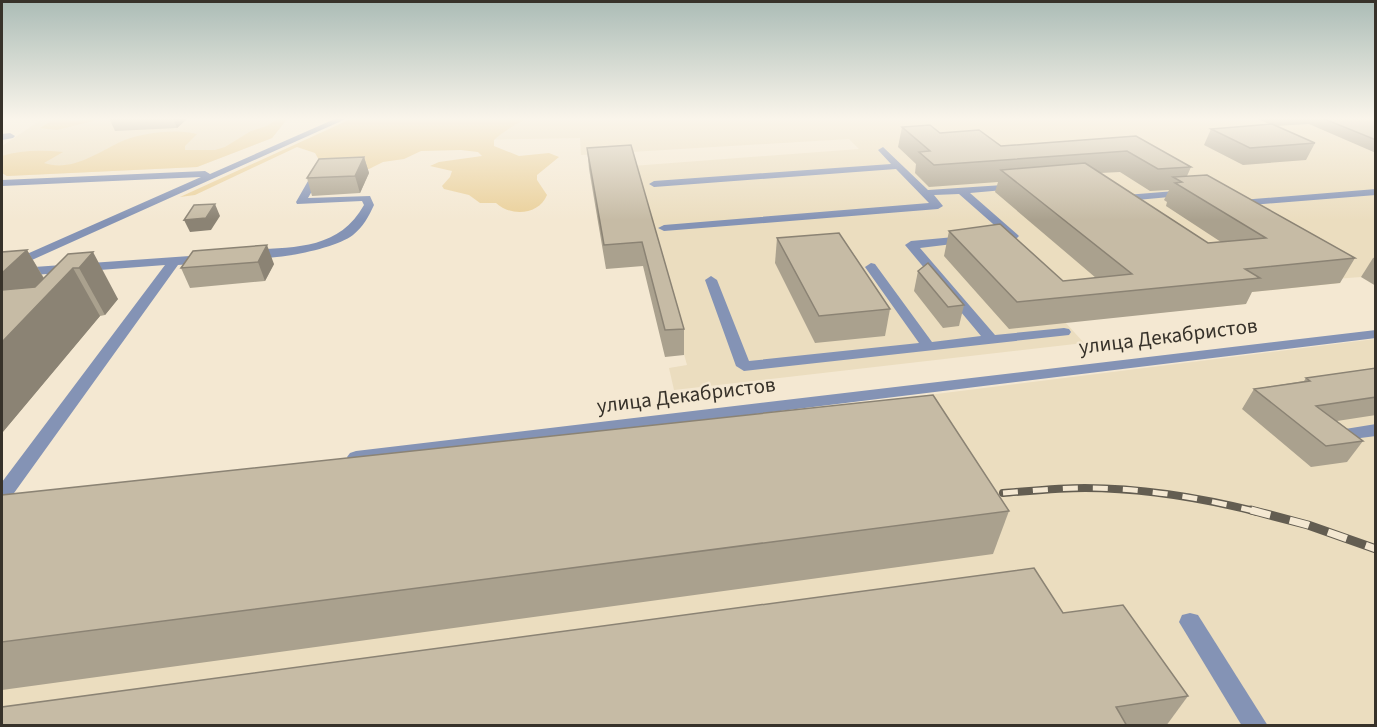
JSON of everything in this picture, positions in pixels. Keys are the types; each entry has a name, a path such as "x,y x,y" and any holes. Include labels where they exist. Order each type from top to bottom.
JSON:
{"street":[{"path":"6,267 266,152"},
{"path":"664,228 938,206 885,152"},
{"path":"654,184 898,166"},
{"path":"2,183 215,174"},
{"path":"241,255 309,248 331,242 358,226 369,206 366,198 301,202 317,174"},
{"path":"925,193 1029,184"},
{"path":"961,190 1017,239 985,238 911,245 992,340"},
{"path":"1229,197 1239,203 1376,192"},
{"path":"1146,212 1121,195 1195,193"},
{"path":"6,267 34,271 219,257"},
{"path":"2,495 174,262"},
{"path":"871,267 929,347"},
{"path":"711,280 744,366 1065,332"},
{"name":"улица Декабристов","path":"337,459 1376,334"},
{"path":"1345,434 1376,430"},
{"path":"2,501 25,498"},
{"path":"1190,622 1256,726"}],"shaded area":[{"path":"2,152 236,152 197,167 7,176 2,173"},
{"path":"63,152 44,163 54,165 73,164 102,152 236,152 197,167 7,176 2,173 2,156 9,154"},
{"path":"279,152 287,152 195,195 180,197"},
{"path":"312,152 419,152 404,159 383,162 369,169 356,171 319,160"},
{"path":"478,152 509,152 519,156 549,153 559,157 537,175 537,180 547,195 543,202 531,210 517,212 496,203 480,203 469,195 444,189 442,186 452,171 430,166 439,162 482,156"},
{"path":"581,152 632,152 581,155"},
{"path":"820,152 1375,152 1375,276 1334,279 1341,283 1233,294 1246,304 1065,322 1084,343 674,390 669,368 687,365 632,166"},
{"path":"1375,339 1375,725 2,725 2,511"}],"building":[{"path":"588,152 633,152 684,329 665,330 642,242 604,245"},
{"path":"920,152 1114,152 934,165"},
{"path":"1129,152 1164,152 1191,167 1158,169"},
{"path":"364,157 355,176 307,178 319,159"},
{"path":"1085,163 1208,243 1266,238 1175,183 1182,182 1173,177 1207,175 1355,258 1245,269 1260,278 1017,302 949,231 1000,224 1063,281 1132,274 1001,170"},
{"path":"215,204 206,218 184,220 194,205"},
{"path":"839,233 890,309 819,316 777,238"},
{"path":"267,245 258,262 181,268 193,251"},
{"path":"27,250 2,273 2,252"},
{"path":"93,252 79,268 73,268 2,342 2,290 35,287 68,254"},
{"path":"928,263 964,305 948,307 918,271"},
{"path":"1376,368 1376,397 1316,406 1363,441 1326,446 1254,389 1310,381 1306,378"},
{"path":"933,395 1009,511 2,642 2,495"},
{"path":"1034,568 1063,613 1123,605 1188,696 1116,707 1127,726 2,726 2,707"}],"railway":[{"path":"1003,493 1107,488 1194,498 1258,512"},
{"path":"1251,510 1308,525 1376,549"}]}
